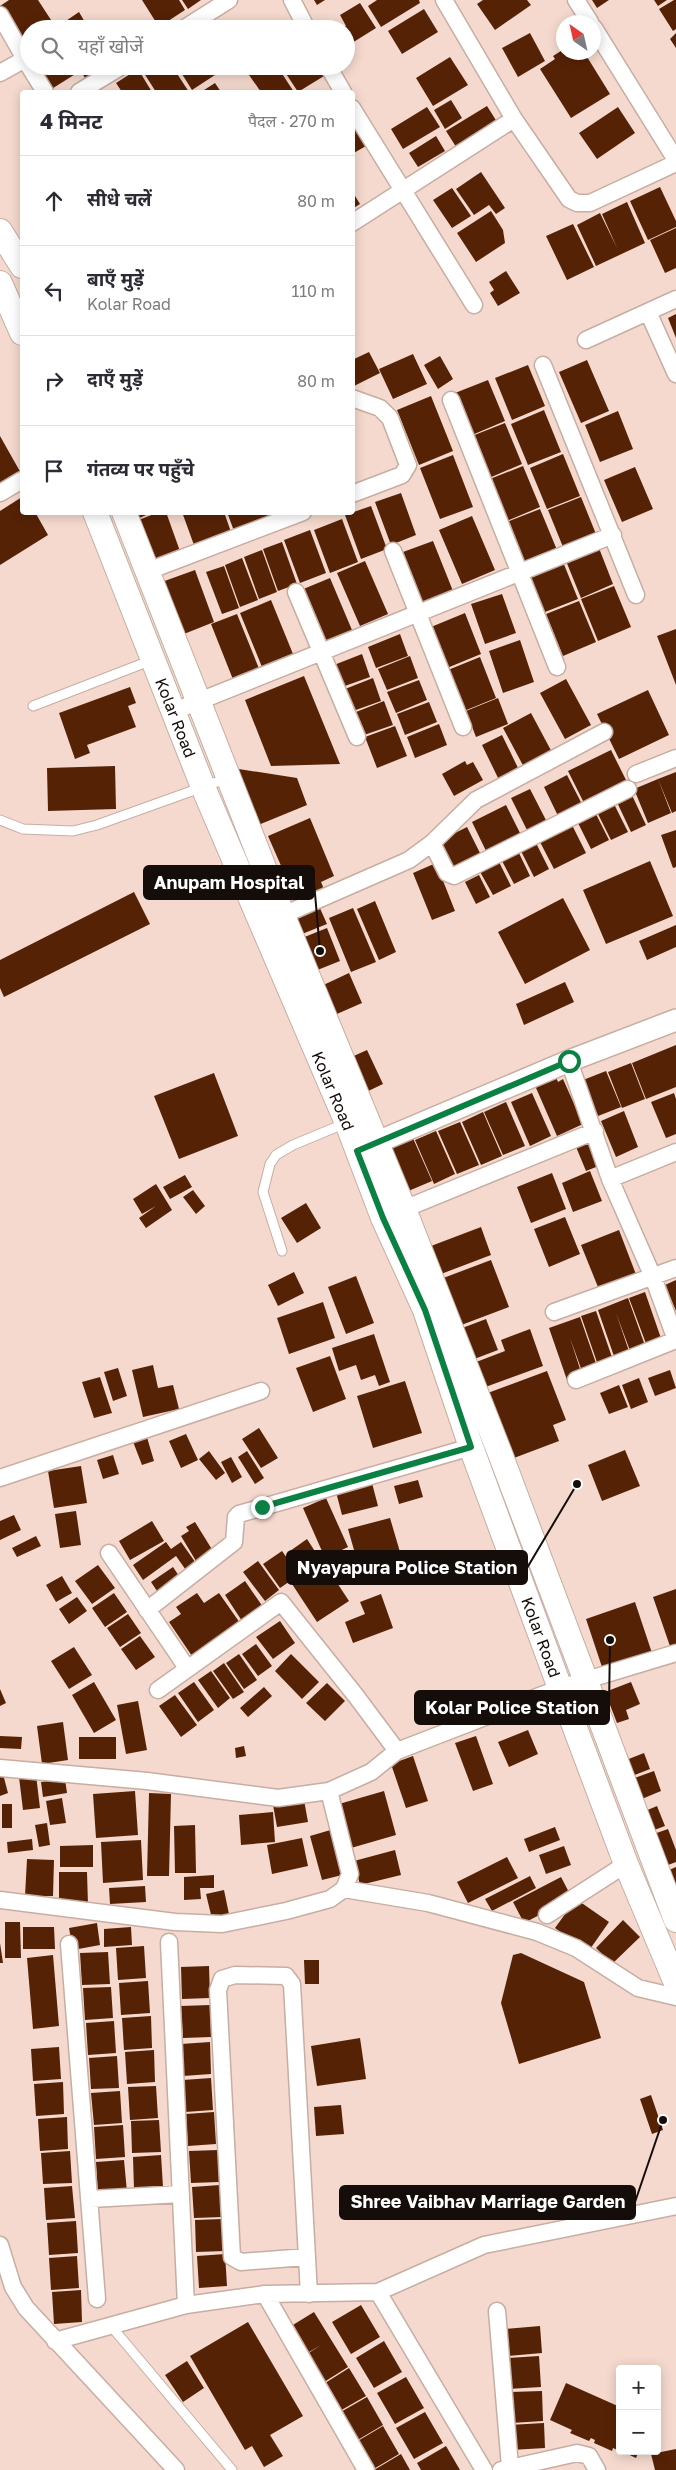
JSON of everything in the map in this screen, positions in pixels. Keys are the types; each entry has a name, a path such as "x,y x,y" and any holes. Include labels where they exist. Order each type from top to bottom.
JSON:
{"main road":[{"path":"0,231 20,263"},
{"path":"2,291 20,329"},
{"name":"Kolar Road","path":"96,515 154,659 172,712 260,924 356,1120"},
{"name":"Kolar Road","path":"125,515 283,916 366,1146 383,1218 425,1310 471,1447 560,1688 626,1864 676,1983"},
{"name":"Kolar Road","path":"366,1146 404,1209 676,1920"},
{"path":"487,1490 510,1482"}],"street":[{"path":"197,20 229,0"},
{"path":"292,0 303,20"},
{"path":"444,0 514,119 562,192 577,203 590,203 676,162 601,39"},
{"path":"576,0 586,15"},
{"path":"0,15 20,51"},
{"path":"0,73 20,66"},
{"path":"34,75 44,90"},
{"path":"82,90 107,75"},
{"path":"331,75 336,90"},
{"path":"355,113 404,189 474,305"},
{"path":"355,221 514,119"},
{"path":"586,340 676,299"},
{"path":"648,312 676,374"},
{"path":"543,365 636,595"},
{"path":"355,399 380,408 390,418 408,466 402,475 355,493"},
{"path":"451,400 557,667"},
{"path":"0,493 20,481"},
{"path":"148,571 295,515"},
{"path":"172,712 613,535"},
{"path":"393,551 463,727"},
{"path":"296,592 320,653 357,737"},
{"path":"260,924 283,916 409,860 432,843 476,800 604,732"},
{"path":"636,774 676,758"},
{"path":"432,843 447,873 454,876 628,789"},
{"path":"366,1146 569,1061 676,1020"},
{"path":"569,1061 595,1131 610,1179 653,1278 676,1340 576,1380"},
{"path":"404,1209 595,1131"},
{"path":"610,1179 676,1152"},
{"path":"554,1312 653,1278 676,1268"},
{"path":"0,1478 261,1392"},
{"path":"147,1610 234,1542 236,1517 239,1514 471,1447"},
{"path":"109,1553 187,1668"},
{"path":"158,1690 278,1603 282,1603 397,1751"},
{"path":"0,1768 147,1781 278,1798 329,1791 371,1772 397,1751 560,1688 676,1653"},
{"path":"1,1898 176,1922 222,1924 286,1912 330,1899 344,1889 350,1874 329,1791"},
{"path":"547,1916 626,1864"},
{"path":"344,1889 428,1903 537,1932 576,1948 638,1988 676,1998"},
{"path":"170,1942 186,2305"},
{"path":"69,1944 98,2299"},
{"path":"306,2257 241,2262 232,2257 218,1990 222,1979 235,1975 286,1976 292,1984 309,2294"},
{"path":"90,2199 181,2194"},
{"path":"55,2341 186,2305 264,2294 378,2292 484,2245 676,2206"},
{"path":"0,2245 13,2287 26,2308 176,2470"},
{"path":"378,2292 484,2470"},
{"path":"264,2294 366,2470"},
{"path":"497,2311 505,2468 577,2453 589,2456 597,2470"}],"lane":[{"path":"33,706 154,659"},
{"path":"0,820 23,829 49,832 73,831 97,826 228,778"},
{"path":"282,1251 263,1192 270,1164 276,1155 293,1145 356,1120"},
{"path":"111,2326 232,2470"}],"building":[{"path":"9,0 38,0 51,20 20,20 20,42 0,10 0,6"},
{"path":"142,0 179,0 185,10 170,20 155,20"},
{"path":"182,0 201,0 188,9"},
{"path":"314,0 325,0 317,5"},
{"path":"377,0 419,0 420,3 381,27 368,6"},
{"path":"483,0 527,0 531,5 495,30 477,4"},
{"path":"592,0 609,0 597,8"},
{"path":"654,0 667,0 658,6"},
{"path":"676,0 676,29 673,31 659,9"},
{"path":"360,3 376,28 355,41 355,20 343,20 340,15"},
{"path":"424,9 438,32 402,54 388,31"},
{"path":"79,12 84,20 67,20"},
{"path":"530,33 545,61 518,77 502,48"},
{"path":"676,33 676,48 670,39"},
{"path":"556,54 556,60 589,60 610,94 571,118 540,69 555,59 553,56"},
{"path":"450,57 468,85 433,106 416,78"},
{"path":"41,75 74,75 50,90"},
{"path":"129,75 142,75 151,90 121,90 116,83"},
{"path":"145,75 178,75 188,90 155,90"},
{"path":"183,75 215,75 192,90"},
{"path":"249,75 283,75 293,90 260,90"},
{"path":"287,75 324,76 301,90 297,90"},
{"path":"215,83 220,90 204,90"},
{"path":"451,100 462,118 445,129 434,110"},
{"path":"487,106 499,125 458,150 446,131"},
{"path":"427,107 440,127 403,149 391,129"},
{"path":"618,107 635,133 597,159 579,133"},
{"path":"355,130 366,146 355,152"},
{"path":"436,136 445,151 418,167 409,153"},
{"path":"481,172 505,208 496,214 489,205 474,215 456,189"},
{"path":"660,187 676,221 676,227 648,240 630,201"},
{"path":"452,188 471,216 452,228 433,200"},
{"path":"355,196 360,204 355,207"},
{"path":"627,202 645,243 596,266 577,225 600,213 617,248 602,214"},
{"path":"491,211 503,230 505,243 476,262 457,233"},
{"path":"573,224 594,267 567,280 546,236"},
{"path":"676,228 676,268 665,273 650,240"},
{"path":"506,271 520,293 498,306 490,293 494,290 489,282"},
{"path":"676,314 676,338 668,318"},
{"path":"369,352 380,373 355,386 355,359"},
{"path":"413,354 427,384 393,399 379,369"},
{"path":"440,356 453,379 438,389 424,365"},
{"path":"587,360 609,411 581,423 559,372"},
{"path":"528,365 545,406 512,420 495,378"},
{"path":"488,380 505,421 472,435 455,393"},
{"path":"431,396 453,451 419,465 397,410"},
{"path":"544,410 561,452 528,465 511,424"},
{"path":"618,411 633,449 600,462 585,425"},
{"path":"505,423 522,464 489,478 472,436"},
{"path":"0,436 20,471 20,476 0,488"},
{"path":"563,454 580,496 547,509 530,468"},
{"path":"453,455 473,507 440,519 420,468"},
{"path":"523,466 540,507 507,521 490,479"},
{"path":"635,467 653,509 622,522 604,480"},
{"path":"401,493 416,535 391,545 375,502"},
{"path":"581,497 596,534 563,547 548,510"},
{"path":"20,498 20,515 37,515 48,535 0,565 0,511"},
{"path":"371,506 387,549 361,559 345,515 355,515 355,512"},
{"path":"540,509 557,550 524,564 507,522"},
{"path":"133,515 146,515 135,520"},
{"path":"151,515 167,515 181,554 153,564 136,521"},
{"path":"183,515 225,515 231,532 194,545"},
{"path":"228,515 270,515 270,517 234,531"},
{"path":"472,516 495,570 462,584 439,530"},
{"path":"342,519 358,562 330,573 314,530"},
{"path":"310,530 326,573 300,583 284,540"},
{"path":"433,541 453,591 423,603 403,552"},
{"path":"282,542 297,584 278,591 263,549"},
{"path":"597,543 613,584 581,598 564,556"},
{"path":"262,550 277,592 259,599 244,557"},
{"path":"561,557 578,599 545,612 528,571"},
{"path":"242,558 258,600 240,607 225,565"},
{"path":"365,561 388,614 360,626 337,573"},
{"path":"224,566 239,608 222,614 206,572"},
{"path":"195,570 214,622 179,636 159,583"},
{"path":"330,578 352,630 323,642 301,590"},
{"path":"614,586 631,627 598,641 581,599"},
{"path":"502,594 516,633 485,644 471,604"},
{"path":"271,600 293,654 262,667 240,613"},
{"path":"579,601 596,642 563,656 546,614"},
{"path":"465,613 481,654 447,668 431,627"},
{"path":"237,614 260,671 234,682 211,624"},
{"path":"676,629 676,685 657,636"},
{"path":"400,634 408,656 376,668 368,647"},
{"path":"520,640 534,682 503,693 489,651"},
{"path":"362,654 370,677 342,687 334,665"},
{"path":"410,656 418,678 387,690 378,669"},
{"path":"480,657 496,698 464,711 448,670"},
{"path":"304,676 340,764 271,766 245,700"},
{"path":"373,678 381,701 353,711 345,689"},
{"path":"566,679 591,725 565,739 540,693"},
{"path":"419,680 427,700 396,713 387,692"},
{"path":"130,687 136,703 128,706 136,727 87,745 90,753 75,759 59,713"},
{"path":"648,690 669,735 619,759 597,714"},
{"path":"498,698 508,724 476,737 466,711"},
{"path":"384,701 393,725 364,735 356,712"},
{"path":"429,702 437,722 405,735 397,714"},
{"path":"531,713 554,756 526,771 503,728"},
{"path":"439,724 447,745 415,758 407,737"},
{"path":"395,726 407,756 377,768 365,737"},
{"path":"502,735 520,772 500,782 482,745"},
{"path":"611,750 627,782 584,803 568,771"},
{"path":"465,761 467,765 473,762 483,780 454,796 442,774"},
{"path":"115,766 116,809 48,811 47,768"},
{"path":"226,767 297,778 307,805 251,828"},
{"path":"676,772 676,811 672,813 658,779"},
{"path":"567,775 584,808 560,820 544,787"},
{"path":"658,779 671,813 648,823 634,789"},
{"path":"530,789 549,826 530,836 511,798"},
{"path":"630,791 646,825 631,832 615,798"},
{"path":"612,800 628,832 611,840 595,808"},
{"path":"506,805 521,835 487,853 472,822"},
{"path":"595,812 609,840 591,849 577,821"},
{"path":"310,818 334,876 321,882 324,889 307,896 304,888 293,893 268,836"},
{"path":"571,823 586,853 554,869 539,840"},
{"path":"467,827 483,859 454,873 437,842"},
{"path":"676,830 676,867 673,868 661,835"},
{"path":"536,843 549,869 534,877 521,851"},
{"path":"518,851 530,876 514,884 501,859"},
{"path":"498,860 511,886 493,895 479,870"},
{"path":"650,861 673,916 606,944 583,890"},
{"path":"436,863 455,911 432,920 413,873"},
{"path":"479,875 490,897 476,904 465,882"},
{"path":"134,892 150,924 4,997 0,988 0,960"},
{"path":"563,898 590,950 525,984 498,932"},
{"path":"375,901 396,952 379,960 357,909"},
{"path":"319,906 327,924 297,936 290,918"},
{"path":"353,908 376,962 351,972 329,918"},
{"path":"676,925 676,947 647,960 639,941"},
{"path":"327,928 340,961 310,973 297,940"},
{"path":"349,973 362,1003 330,1017 317,988"},
{"path":"565,982 574,1002 524,1025 516,1004"},
{"path":"676,1045 676,1087 646,1099 632,1063"},
{"path":"367,1050 383,1084 362,1094 347,1059"},
{"path":"631,1063 645,1099 622,1108 608,1072"},
{"path":"606,1071 621,1107 598,1116 583,1080"},
{"path":"554,1072 558,1082 563,1079 583,1124 557,1136 533,1081"},
{"path":"214,1073 238,1136 179,1159 154,1096"},
{"path":"532,1093 551,1136 530,1146 511,1102"},
{"path":"674,1093 676,1099 676,1134 666,1138 651,1102"},
{"path":"506,1102 525,1146 503,1155 484,1112"},
{"path":"624,1111 638,1147 616,1157 601,1121"},
{"path":"483,1112 502,1156 481,1165 462,1122"},
{"path":"460,1122 479,1165 457,1174 438,1131"},
{"path":"436,1131 455,1174 434,1184 415,1140"},
{"path":"412,1136 432,1181 399,1195 380,1150"},
{"path":"588,1136 601,1165 586,1171 574,1142"},
{"path":"590,1171 602,1201 573,1212 562,1183"},
{"path":"552,1173 566,1209 531,1223 517,1187"},
{"path":"185,1175 192,1187 170,1199 163,1187"},
{"path":"156,1184 172,1210 146,1228 139,1218 156,1206 142,1214 133,1199"},
{"path":"193,1190 205,1206 196,1214 183,1197"},
{"path":"306,1203 321,1228 297,1243 281,1218"},
{"path":"565,1217 580,1254 549,1267 534,1229"},
{"path":"481,1227 491,1255 441,1274 431,1246"},
{"path":"619,1230 637,1277 600,1292 581,1245"},
{"path":"491,1260 509,1307 456,1327 438,1280"},
{"path":"294,1272 304,1293 278,1306 268,1285"},
{"path":"356,1276 374,1323 346,1334 328,1287"},
{"path":"676,1280 676,1311 665,1285"},
{"path":"645,1292 663,1344 648,1349 629,1298"},
{"path":"628,1298 647,1351 632,1356 616,1313 631,1357 616,1362 598,1310"},
{"path":"323,1302 335,1338 289,1354 277,1318"},
{"path":"596,1311 614,1363 599,1368 581,1316"},
{"path":"580,1317 598,1369 583,1374 570,1338 582,1375 567,1380 549,1328"},
{"path":"486,1319 498,1350 469,1361 457,1330"},
{"path":"530,1329 543,1366 480,1389 471,1364 505,1351 501,1340"},
{"path":"374,1334 390,1382 379,1386 375,1375 361,1380 356,1365 339,1371 332,1348"},
{"path":"330,1356 346,1399 313,1412 296,1368"},
{"path":"153,1365 158,1388 173,1385 179,1409 143,1417 132,1370"},
{"path":"118,1368 127,1396 113,1401 104,1372"},
{"path":"670,1370 676,1388 655,1396 648,1378"},
{"path":"547,1371 566,1420 553,1425 559,1441 506,1461 485,1394"},
{"path":"100,1377 112,1413 94,1418 82,1382"},
{"path":"639,1378 648,1402 631,1409 622,1385"},
{"path":"405,1381 422,1433 373,1448 357,1396"},
{"path":"619,1385 628,1407 609,1414 600,1393"},
{"path":"259,1428 278,1458 261,1468 242,1439"},
{"path":"146,1434 154,1461 142,1465 132,1439"},
{"path":"186,1434 198,1460 181,1468 169,1441"},
{"path":"625,1450 640,1486 602,1501 588,1465"},
{"path":"209,1451 225,1473 216,1480 199,1459"},
{"path":"247,1451 264,1478 255,1484 238,1457"},
{"path":"113,1455 119,1474 103,1479 97,1460"},
{"path":"231,1457 242,1477 232,1483 221,1462"},
{"path":"81,1466 87,1503 54,1508 48,1471"},
{"path":"418,1480 423,1497 399,1504 394,1486"},
{"path":"372,1483 378,1506 342,1515 336,1492"},
{"path":"326,1498 348,1547 325,1558 303,1508"},
{"path":"76,1511 81,1545 60,1548 55,1514"},
{"path":"14,1515 21,1530 0,1540 0,1521"},
{"path":"390,1518 400,1552 358,1564 348,1529"},
{"path":"152,1521 164,1541 130,1560 119,1541"},
{"path":"195,1522 213,1551 196,1561 181,1536 189,1531 186,1527"},
{"path":"36,1536 41,1546 17,1557 12,1548"},
{"path":"307,1539 320,1559 303,1571 290,1551"},
{"path":"166,1542 171,1549 181,1542 198,1566 188,1573 176,1556 143,1580 133,1565"},
{"path":"282,1551 299,1575 280,1588 263,1564"},
{"path":"258,1561 279,1590 265,1601 243,1572"},
{"path":"324,1563 349,1601 317,1622 292,1584"},
{"path":"98,1565 115,1588 92,1604 75,1581"},
{"path":"173,1567 181,1579 159,1594 151,1582"},
{"path":"62,1576 72,1593 56,1602 46,1585"},
{"path":"245,1581 263,1607 242,1621 225,1595"},
{"path":"676,1589 676,1650 672,1652 653,1597"},
{"path":"114,1593 127,1612 105,1627 92,1608"},
{"path":"197,1593 204,1603 219,1593 240,1623 192,1656 169,1622 181,1614 176,1607"},
{"path":"381,1594 393,1628 353,1643 345,1622 365,1614 360,1602"},
{"path":"77,1597 87,1611 69,1624 59,1609"},
{"path":"635,1602 652,1653 603,1670 586,1619"},
{"path":"128,1614 141,1633 120,1647 107,1628"},
{"path":"280,1621 295,1643 273,1659 256,1637"},
{"path":"140,1636 155,1657 136,1670 121,1649"},
{"path":"256,1644 272,1666 258,1676 242,1654"},
{"path":"74,1647 92,1675 69,1689 51,1661"},
{"path":"239,1654 257,1680 244,1689 226,1663"},
{"path":"291,1654 319,1682 302,1699 275,1671"},
{"path":"224,1663 244,1692 233,1699 213,1671"},
{"path":"211,1671 230,1698 218,1708 198,1680"},
{"path":"94,1682 116,1720 94,1733 72,1695"},
{"path":"194,1682 214,1710 198,1722 178,1693"},
{"path":"631,1682 640,1704 626,1710 629,1719 617,1723 605,1692"},
{"path":"327,1683 345,1701 325,1721 306,1703"},
{"path":"264,1687 272,1696 248,1717 240,1708"},
{"path":"0,1689 6,1703 0,1706"},
{"path":"175,1695 197,1725 181,1737 159,1706"},
{"path":"138,1701 147,1750 126,1754 117,1705"},
{"path":"63,1722 68,1760 42,1764 37,1726"},
{"path":"528,1730 538,1754 509,1767 498,1742"},
{"path":"0,1736 22,1737 21,1749 0,1748"},
{"path":"476,1736 493,1784 473,1791 455,1743"},
{"path":"79,1737 116,1737 116,1759 79,1759"},
{"path":"244,1746 246,1756 236,1758 235,1748"},
{"path":"644,1753 650,1769 627,1778 621,1762"},
{"path":"413,1756 428,1801 406,1808 391,1764"},
{"path":"654,1771 661,1791 637,1801 629,1780"},
{"path":"0,1774 3,1774 8,1793 0,1796"},
{"path":"36,1775 40,1808 23,1810 19,1777"},
{"path":"65,1779 67,1793 43,1797 41,1782"},
{"path":"135,1791 138,1835 96,1838 93,1794"},
{"path":"384,1791 396,1835 351,1848 339,1804"},
{"path":"149,1793 171,1794 169,1876 147,1876"},
{"path":"62,1798 66,1823 50,1825 46,1801"},
{"path":"304,1800 308,1822 277,1827 273,1805"},
{"path":"2,1804 12,1804 12,1828 2,1828"},
{"path":"657,1806 665,1826 646,1833 638,1814"},
{"path":"273,1812 275,1842 241,1845 239,1815"},
{"path":"47,1823 50,1845 39,1847 35,1825"},
{"path":"195,1825 196,1873 175,1873 174,1826"},
{"path":"555,1827 560,1840 529,1852 524,1839"},
{"path":"334,1829 346,1874 322,1880 310,1836"},
{"path":"668,1829 676,1850 676,1862 660,1868 648,1836"},
{"path":"302,1838 308,1866 272,1874 267,1845"},
{"path":"32,1839 33,1850 8,1853 7,1842"},
{"path":"141,1840 143,1880 103,1883 101,1842"},
{"path":"93,1845 93,1867 60,1867 60,1846"},
{"path":"564,1846 571,1865 546,1874 539,1855"},
{"path":"395,1850 401,1875 360,1885 354,1861"},
{"path":"507,1857 518,1878 468,1903 457,1882"},
{"path":"27,1859 54,1860 53,1896 25,1896"},
{"path":"676,1867 676,1911 662,1873"},
{"path":"59,1872 87,1872 88,1905 59,1905"},
{"path":"214,1875 214,1888 200,1888 201,1899 184,1900 184,1877"},
{"path":"530,1876 536,1888 492,1911 485,1899"},
{"path":"561,1877 572,1898 524,1923 513,1902"},
{"path":"145,1886 146,1902 110,1904 109,1888"},
{"path":"224,1890 230,1919 213,1923 206,1894"},
{"path":"576,1899 609,1922 588,1952 555,1928"},
{"path":"623,1920 640,1937 612,1964 596,1948"},
{"path":"5,1922 20,1922 21,1958 5,1958"},
{"path":"97,1923 100,1945 73,1950 69,1928"},
{"path":"23,1927 54,1927 55,1949 23,1949"},
{"path":"131,1927 132,1945 104,1947 104,1929"},
{"path":"0,1943 3,1963 0,1963"},
{"path":"144,1946 146,1978 118,1980 116,1948"},
{"path":"108,1952 110,1984 82,1985 80,1953"},
{"path":"521,1953 584,1982 601,2038 519,2064 501,2003 513,1955"},
{"path":"53,1955 59,2026 33,2029 27,1958"},
{"path":"304,1960 319,1960 319,1984 305,1984"},
{"path":"209,1966 210,1998 182,1999 181,1967"},
{"path":"148,1981 150,2013 121,2015 119,1983"},
{"path":"111,1987 113,2018 85,2020 83,1988"},
{"path":"210,2005 211,2037 183,2038 181,2006"},
{"path":"151,2016 152,2048 124,2050 122,2018"},
{"path":"114,2021 116,2053 88,2055 86,2023"},
{"path":"360,2038 366,2079 317,2086 311,2046"},
{"path":"210,2042 211,2074 183,2076 181,2044"},
{"path":"59,2047 61,2079 33,2081 31,2049"},
{"path":"154,2050 155,2082 127,2084 125,2052"},
{"path":"117,2056 119,2088 91,2089 89,2058"},
{"path":"211,2078 213,2110 185,2112 183,2080"},
{"path":"63,2082 64,2114 36,2116 34,2084"},
{"path":"156,2086 158,2118 130,2120 128,2087"},
{"path":"120,2091 122,2123 94,2125 91,2093"},
{"path":"651,2095 663,2130 652,2134 640,2099"},
{"path":"341,2105 344,2134 316,2136 314,2107"},
{"path":"214,2112 216,2144 188,2146 186,2114"},
{"path":"67,2117 68,2149 40,2151 38,2119"},
{"path":"159,2120 161,2152 132,2153 131,2121"},
{"path":"123,2125 125,2157 96,2159 94,2127"},
{"path":"218,2150 219,2182 191,2183 189,2151"},
{"path":"70,2151 72,2183 43,2184 41,2153"},
{"path":"161,2155 163,2187 134,2189 133,2157"},
{"path":"124,2160 127,2192 98,2194 96,2162"},
{"path":"220,2185 222,2217 194,2218 192,2187"},
{"path":"72,2186 75,2218 46,2220 44,2188"},
{"path":"223,2219 225,2251 196,2252 195,2220"},
{"path":"76,2221 78,2253 49,2255 47,2223"},
{"path":"225,2254 227,2286 199,2288 197,2256"},
{"path":"77,2256 79,2288 51,2290 49,2258"},
{"path":"81,2290 82,2322 54,2324 52,2292"},
{"path":"361,2305 380,2337 351,2354 332,2322"},
{"path":"314,2312 348,2367 321,2384 304,2356 321,2345 304,2355 288,2328"},
{"path":"248,2322 303,2416 270,2435 283,2456 264,2467 252,2446 245,2450 190,2356"},
{"path":"540,2326 542,2353 508,2356 505,2329"},
{"path":"384,2341 402,2372 374,2388 356,2358"},
{"path":"539,2356 541,2387 508,2389 506,2358"},
{"path":"187,2361 204,2388 183,2402 165,2375"},
{"path":"349,2368 366,2396 338,2412 322,2385"},
{"path":"406,2377 424,2408 395,2424 377,2393"},
{"path":"566,2383 616,2405 616,2449 613,2448 612,2451 594,2443 595,2440 591,2438 589,2441 570,2433 572,2430 550,2420"},
{"path":"542,2391 543,2421 511,2423 510,2392"},
{"path":"367,2397 383,2425 356,2441 339,2413"},
{"path":"425,2412 443,2443 414,2459 396,2428"},
{"path":"544,2423 545,2448 511,2450 509,2425"},
{"path":"383,2426 399,2454 372,2470 356,2442"},
{"path":"446,2446 460,2470 421,2470 417,2463"},
{"path":"676,2449 676,2470 655,2470 651,2455 661,2455 661,2452"},
{"path":"401,2454 410,2470 374,2470"}],"place":[{"name":"Anupam Hospital","path":"320,951"},
{"name":"Nyayapura Police Station","path":"577,1484"},
{"name":"Kolar Police Station","path":"610,1640"},
{"name":"Shree Vaibhav Marriage Garden","path":"663,2120"}],"route":[{"path":"262,1507 471,1447 425,1310 383,1218 357,1151 569,1061"}]}
